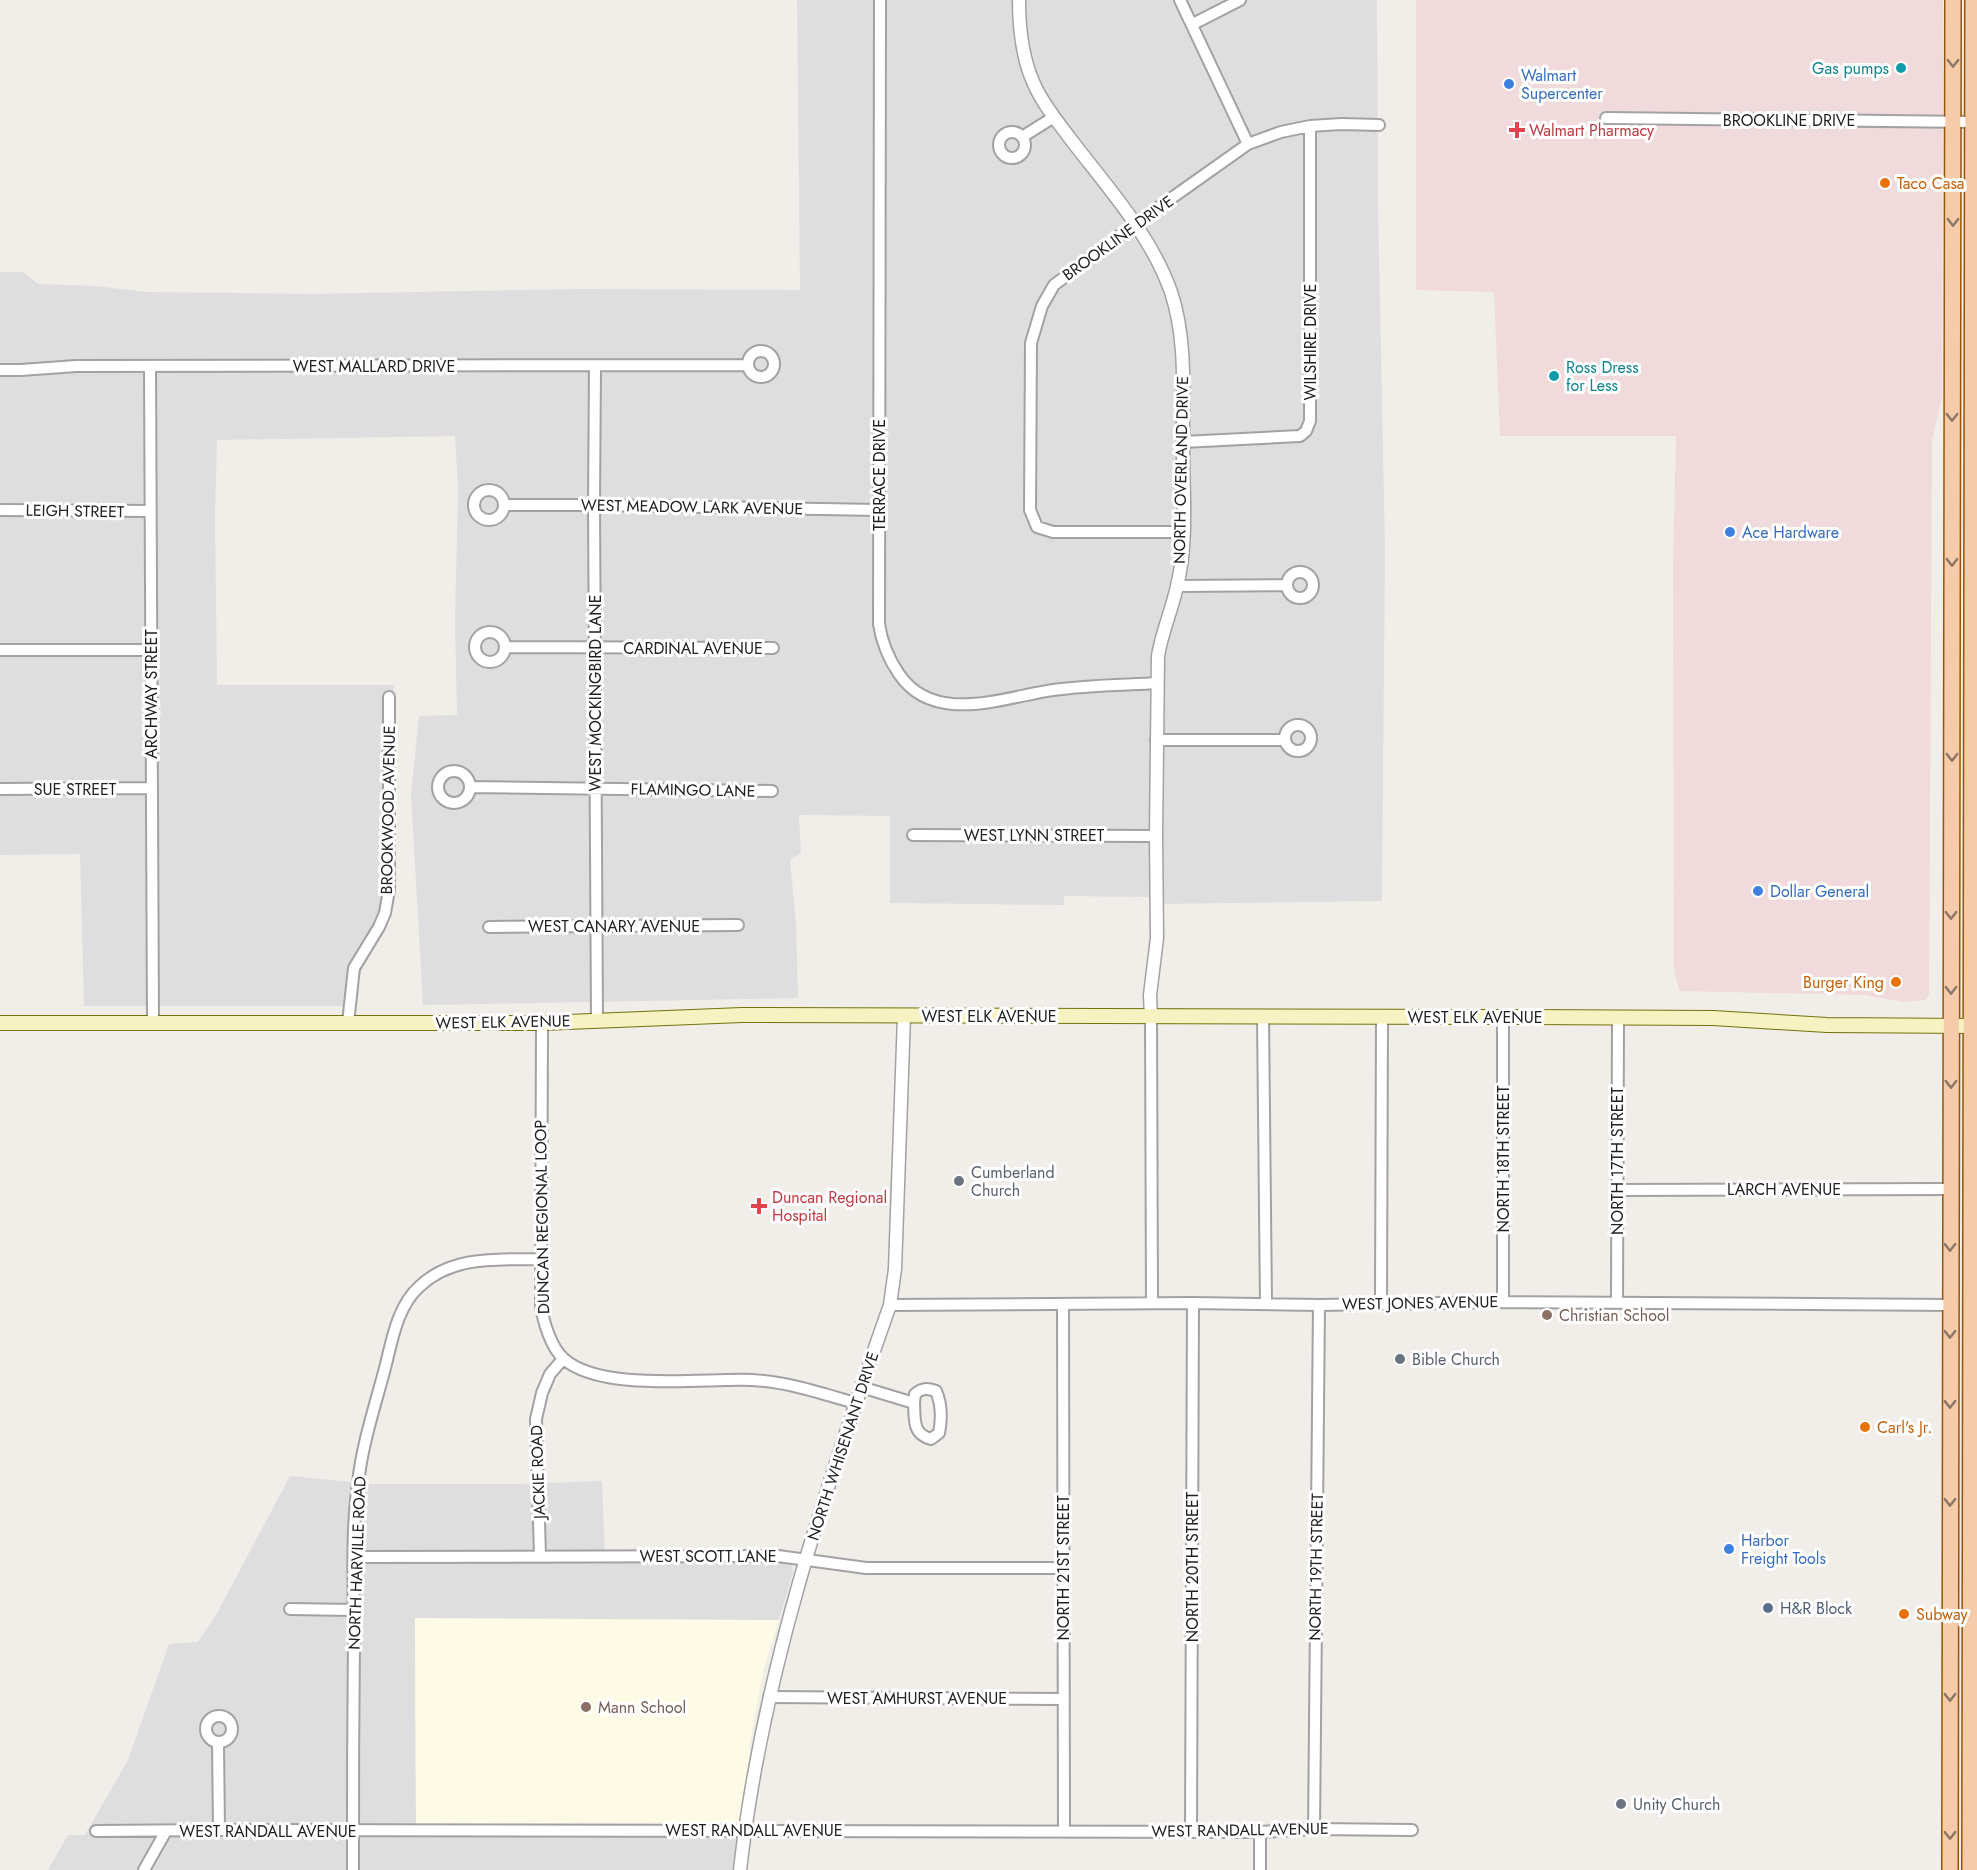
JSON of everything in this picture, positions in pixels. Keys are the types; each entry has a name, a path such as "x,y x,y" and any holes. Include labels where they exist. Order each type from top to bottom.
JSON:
{"main road":[{"path":"1950,1870 1953,0"},
{"path":"1970,1870 1970,1444 1974,1026 1974,804 1972,785 1975,661 1972,503 1975,335 1973,0"},
{"path":"1952,503 1972,503"},
{"path":"1952,785 1972,785"},
{"name":"WEST ELK AVENUE","path":"0,1023 542,1023 742,1015 1713,1018 1827,1025 1974,1026"},
{"path":"1951,1272 1971,1272"},
{"path":"1950,1444 1970,1444"}],"street":[{"name":"TERRACE DRIVE","path":"880,0 879,624 882,644 903,680 918,693 936,701 962,705 1053,690 1158,683"},
{"name":"NORTH OVERLAND DRIVE","path":"1019,0 1019,23 1024,57 1034,84 1054,117 1135,224 1158,262 1171,292 1181,333 1184,532 1178,586 1162,634 1158,656 1157,938 1150,995 1150,1017"},
{"path":"1180,0 1248,144"},
{"path":"1193,24 1240,0"},
{"path":"1022,137 1054,117"},
{"name":"BROOKLINE DRIVE","path":"1606,118 1973,122"},
{"name":"BROOKLINE DRIVE","path":"1184,532 1053,532 1037,527 1030,510 1031,343 1041,306 1054,285 1248,144 1281,132 1310,126 1379,125"},
{"name":"WILSHIRE DRIVE","path":"1183,442 1300,436 1306,431 1310,421 1310,126"},
{"name":"WEST MALLARD DRIVE","path":"0,370 76,366 748,365"},
{"name":"ARCHWAY STREET","path":"150,366 153,1023"},
{"name":"WEST MOCKINGBIRD LANE","path":"595,366 597,1020"},
{"name":"WEST MEADOW LARK AVENUE","path":"505,505 879,510"},
{"name":"LEIGH STREET","path":"0,510 150,511"},
{"path":"1178,586 1287,585"},
{"name":"CARDINAL AVENUE","path":"505,646 773,648"},
{"path":"0,650 151,650"},
{"name":"BROOKWOOD AVENUE","path":"348,1023 354,968 379,927 385,913 388,890 389,697"},
{"path":"1156,740 1285,740"},
{"name":"FLAMINGO LANE","path":"470,787 772,791"},
{"name":"SUE STREET","path":"0,789 151,788"},
{"name":"WEST LYNN STREET","path":"913,835 1156,836"},
{"name":"WEST CANARY AVENUE","path":"489,927 738,926"},
{"name":"NORTH WHISENANT DRIVE","path":"740,1870 769,1697 790,1611 816,1521 890,1305 895,1269 904,1016"},
{"path":"1150,1017 1152,1303"},
{"path":"1263,1017 1266,1304"},
{"path":"1381,1303 1382,1017"},
{"name":"NORTH 18TH STREET","path":"1503,1017 1503,1302"},
{"name":"NORTH 17TH STREET","path":"1617,1303 1618,1018"},
{"name":"DUNCAN REGIONAL LOOP","path":"542,1023 541,1305 544,1323 563,1359"},
{"name":"LARCH AVENUE","path":"1617,1190 1950,1189"},
{"name":"NORTH HARVILLE ROAD","path":"353,1870 354,1557 357,1483 396,1328 405,1304 418,1287 450,1266 473,1261 540,1259"},
{"name":"WEST JONES AVENUE","path":"890,1305 1152,1303 1319,1305 1503,1302 1950,1305"},
{"name":"NORTH 20TH STREET","path":"1191,1831 1193,1303"},
{"name":"NORTH 21ST STREET","path":"1063,1305 1064,1830"},
{"name":"NORTH 19TH STREET","path":"1314,1828 1319,1305"},
{"path":"563,1359 593,1375 619,1380 754,1380 787,1384 855,1403"},
{"name":"JACKIE ROAD","path":"540,1556 536,1419 542,1393 550,1374 563,1359"},
{"path":"861,1388 915,1403"},
{"name":"WEST SCOTT LANE","path":"354,1557 778,1556 866,1568 1062,1568"},
{"path":"290,1609 354,1610"},
{"name":"WEST AMHURST AVENUE","path":"769,1697 1064,1699"},
{"path":"218,1742 219,1830"},
{"name":"WEST RANDALL AVENUE","path":"96,1831 1064,1830 1260,1832 1314,1828 1412,1830"},
{"path":"144,1870 166,1831"},
{"path":"1260,1832 1260,1870"}],"shaded area":[{"path":"797,0 1377,0 1378,206 1385,548 1382,901 1163,904 1148,897 1064,896 1064,905 890,903 890,816 799,815 801,853 790,860 796,923 798,998 423,1005 411,794 419,716 457,715 455,622 458,489 455,436 217,440 215,516 217,685 394,685 393,903 386,926 362,969 356,990 357,1006 84,1006 80,854 0,855 0,272 23,272 38,284 95,286 146,292 312,294 582,289 800,290"},
{"path":"1416,0 1943,0 1942,397 1932,440 1929,995 1925,1000 1903,1002 1865,995 1680,991 1674,972 1673,567 1676,436 1500,436 1494,292 1416,290"},
{"path":"290,1476 372,1484 519,1484 602,1481 605,1559 785,1560 792,1566 793,1572 779,1620 415,1619 416,1835 731,1835 737,1838 738,1845 733,1870 48,1870 68,1835 85,1835 128,1760 169,1644 198,1642 216,1615"},
{"name":"Mann School","path":"415,1618 779,1620 764,1668 749,1747 753,1764 743,1817 739,1822 416,1824"}],"place":[{"name":"Gas pumps","path":"1901,68"},
{"name":"Walmart Supercenter","path":"1509,84"},
{"name":"Walmart Pharmacy","path":"1517,130"},
{"name":"Taco Casa","path":"1885,183"},
{"name":"Ross Dress for Less","path":"1554,376"},
{"name":"Ace Hardware","path":"1730,532"},
{"name":"Dollar General","path":"1758,891"},
{"name":"Burger King","path":"1896,982"},
{"name":"Cumberland Church","path":"959,1181"},
{"name":"Duncan Regional Hospital","path":"759,1206"},
{"name":"Christian School","path":"1547,1315"},
{"name":"Bible Church","path":"1400,1359"},
{"name":"Carl's Jr.","path":"1865,1427"},
{"name":"Harbor Freight Tools","path":"1729,1549"},
{"name":"H&R Block","path":"1768,1608"},
{"name":"Subway","path":"1904,1614"},
{"name":"Mann School","path":"586,1707"},
{"name":"Unity Church","path":"1621,1804"}]}
